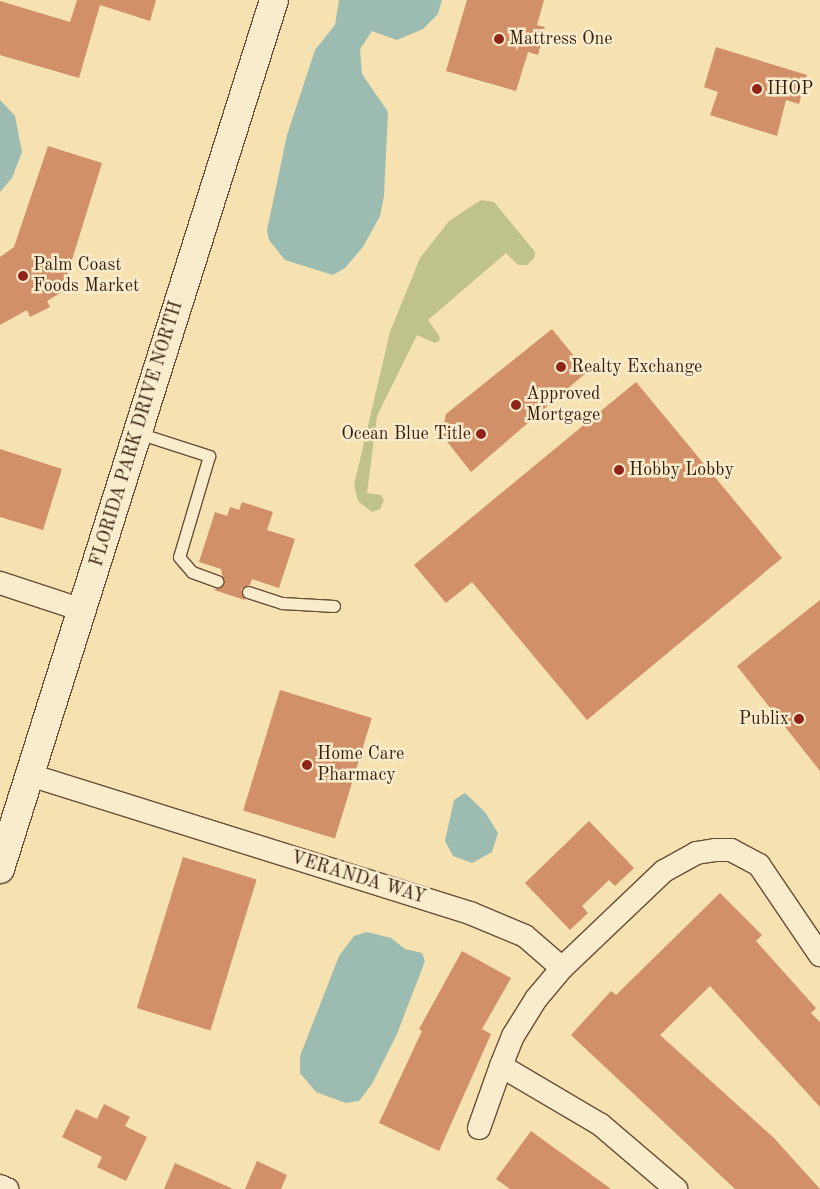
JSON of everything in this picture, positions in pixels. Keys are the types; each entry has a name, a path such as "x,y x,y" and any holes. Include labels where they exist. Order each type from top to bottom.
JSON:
{"street":[{"name":"FLORIDA PARK DRIVE NORTH","path":"0,869 274,0"},
{"path":"0,583 82,610"},
{"name":"VERANDA WAY","path":"30,775 493,921 525,936 562,968"},
{"path":"479,1128 501,1066 531,1006 562,968 664,871 696,853 731,850 759,865 820,954"},
{"path":"501,1066 602,1125 676,1189"},
{"path":"0,1186 7,1189"}],"lane":[{"path":"138,433 208,456 179,557 186,569 217,581"},
{"path":"248,592 282,602 334,606"}],"green space":[{"path":"481,200 494,202 535,252 534,258 527,265 518,265 506,253 428,320 440,337 439,341 435,343 417,335 377,416 367,493 381,495 384,501 380,509 372,512 358,501 354,485 390,332 420,258 449,221"}],"water":[{"path":"339,0 442,0 438,14 423,29 397,40 372,31 360,49 362,74 388,112 384,196 380,216 363,247 345,268 333,275 285,260 269,240 267,230 287,135 315,50 335,25"},
{"path":"0,100 15,116 22,152 12,178 0,192"},
{"path":"465,793 485,812 498,833 492,852 472,863 453,856 445,841 454,800"},
{"path":"367,932 391,938 405,949 422,953 425,961 397,1034 372,1084 359,1101 346,1103 316,1092 300,1073 300,1056 339,956 354,936"}],"building":[{"path":"77,0 156,0 150,21 100,5 79,78 0,55 0,1 70,22"},
{"name":"Mattress One","path":"467,0 544,0 537,25 545,27 538,55 528,52 516,91 446,71"},
{"name":"IHOP","path":"716,47 807,75 799,104 786,100 777,136 710,115 718,92 704,87"},
{"path":"48,146 102,163 62,292 47,301 50,307 30,317 27,310 0,325 0,257 14,247"},
{"name":"Approved Mortgage","path":"552,329 587,372 471,472 442,435 446,414"},
{"name":"Hobby Lobby","path":"636,382 782,558 587,720 472,582 446,603 414,565"},
{"path":"0,449 62,469 43,530 0,517"},
{"path":"242,502 273,512 267,530 295,539 279,588 252,579 250,585 241,589 245,600 214,590 224,583 221,569 199,562 215,512 227,516 230,507 239,510"},
{"name":"Publix","path":"820,600 820,771 737,666"},
{"name":"Home Care Pharmacy","path":"280,690 372,718 335,839 243,810"},
{"path":"589,821 634,868 615,886 609,880 582,906 588,913 570,930 525,883"},
{"path":"183,857 257,880 210,1031 137,1008"},
{"path":"720,893 762,935 756,941 816,1008 811,1013 820,1022 820,1107 710,986 660,1035 774,1138 820,1189 735,1189 571,1035 611,991 616,995"},
{"path":"462,951 511,978 482,1029 491,1034 439,1151 379,1123 422,1031 419,1029"},
{"path":"104,1104 130,1117 125,1126 147,1137 126,1181 97,1167 102,1157 62,1137 76,1109 97,1119"},
{"path":"531,1131 611,1189 510,1189 496,1179"},
{"path":"257,1161 287,1175 281,1189 245,1189"},
{"path":"175,1163 233,1189 164,1189"}],"place":[{"name":"Mattress One","path":"499,39"},
{"name":"IHOP","path":"757,89"},
{"name":"Palm Coast Foods Market","path":"23,276"},
{"name":"Realty Exchange","path":"561,367"},
{"name":"Approved Mortgage","path":"516,405"},
{"name":"Ocean Blue Title","path":"481,434"},
{"name":"Hobby Lobby","path":"619,470"},
{"name":"Publix","path":"799,719"},
{"name":"Home Care Pharmacy","path":"307,765"}]}
